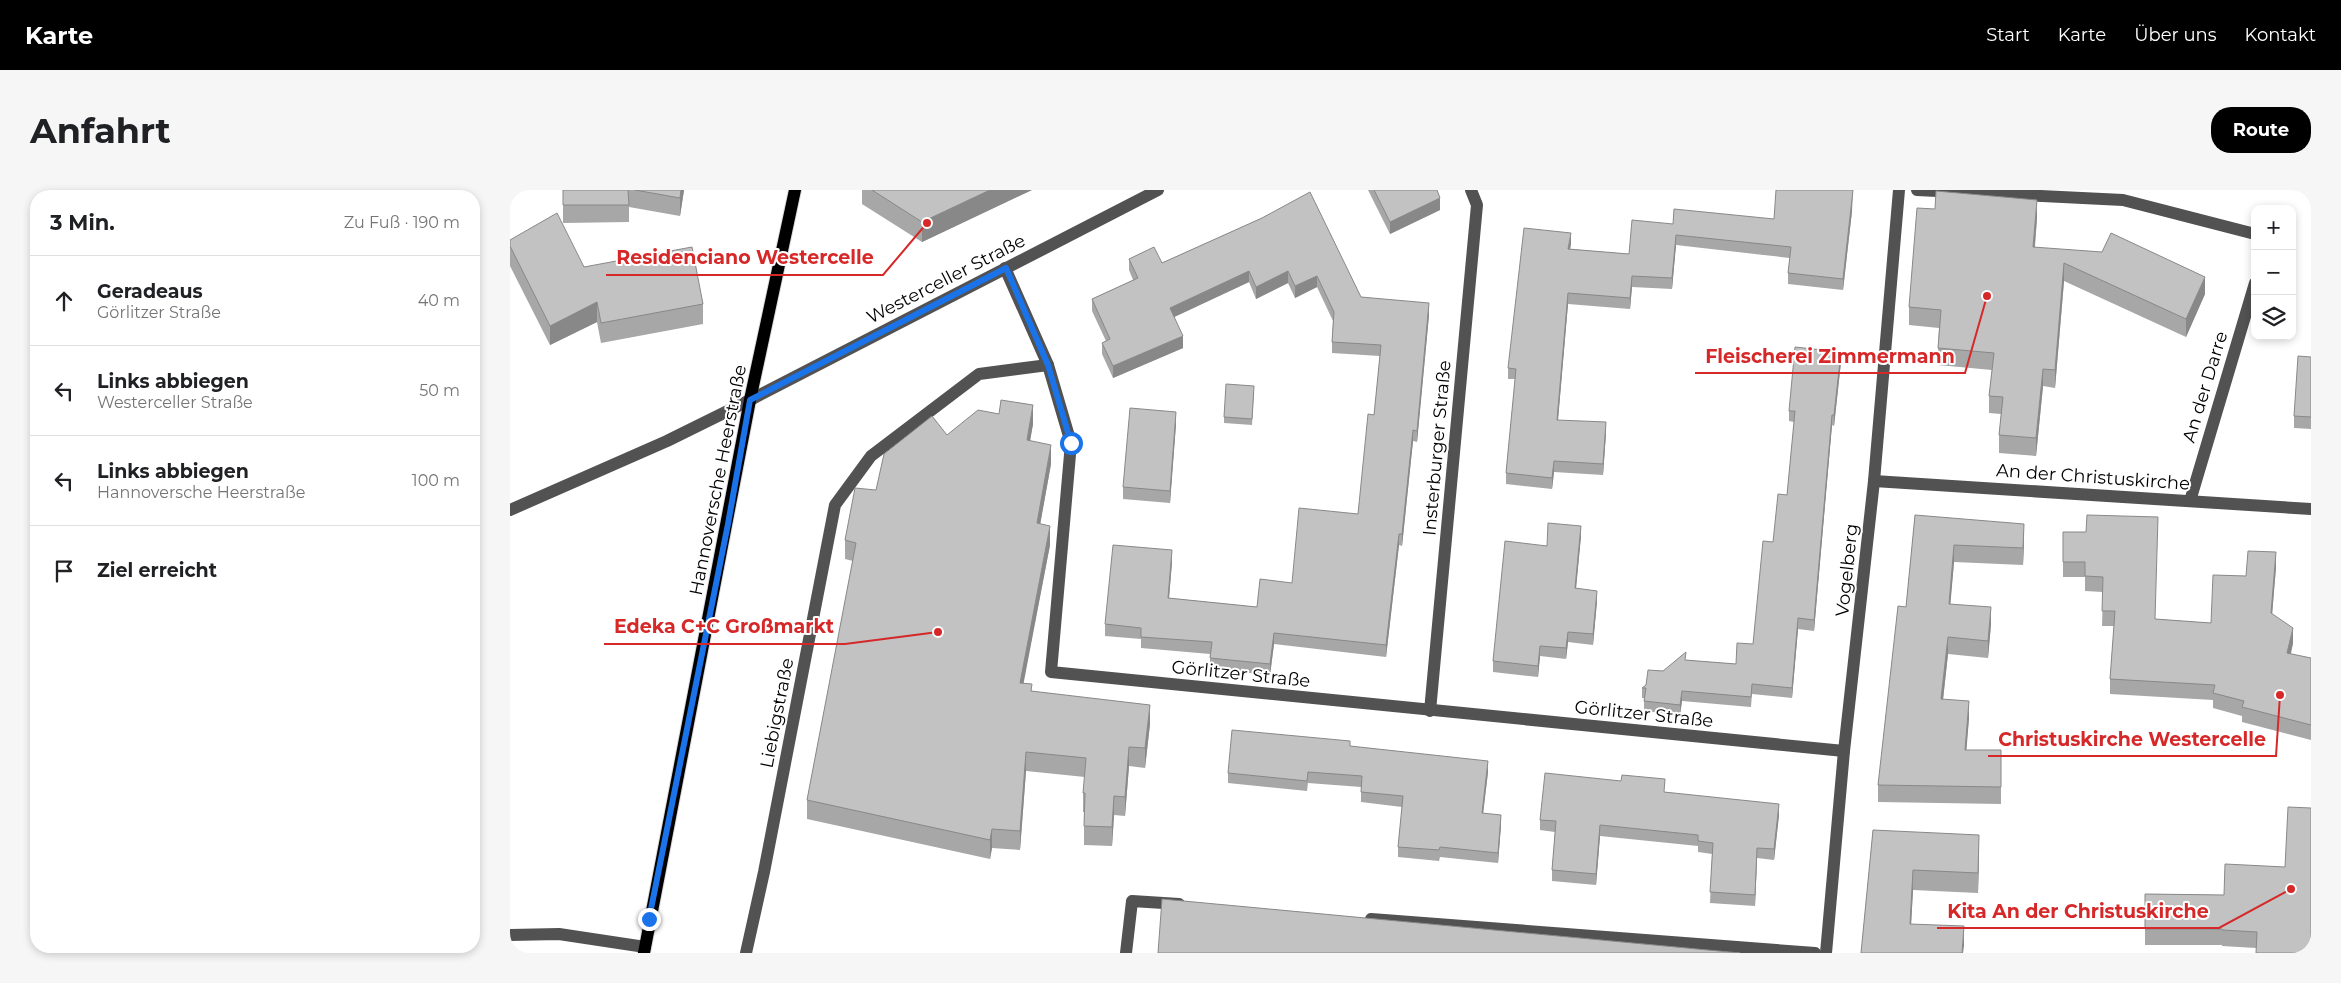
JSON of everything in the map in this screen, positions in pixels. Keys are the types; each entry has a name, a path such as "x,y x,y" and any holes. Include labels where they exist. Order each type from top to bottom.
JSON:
{"main road":[{"name":"Hannoversche Heerstraße","path":"644,950 728,524 750,400 795,190"}],"street":[{"name":"Westerceller Straße","path":"510,510 667,442 1158,190"},
{"name":"Insterburger Straße","path":"1430,711 1477,205 1471,190"},
{"name":"Vogelberg","path":"1826,953 1844,751 1874,481 1899,190"},
{"path":"1918,190 2123,200 2251,233"},
{"name":"Görlitzer Straße","path":"1006,268 1048,365 1071,443 1051,672 1844,751"},
{"name":"An der Darre","path":"2190,501 2251,295"},
{"name":"Liebigstraße","path":"746,953 764,872 835,505 871,456 979,374 1048,365"},
{"name":"An der Christuskirche","path":"1874,481 2311,509"},
{"path":"1126,953 1132,901 1191,905"},
{"path":"1360,918 1814,953"},
{"path":"510,935 559,934 644,950"}],"building":[{"path":"563,190 628,190 629,205 563,205"},
{"path":"635,190 681,190 680,198"},
{"path":"872,190 990,190 922,222"},
{"path":"1374,190 1437,190 1440,198 1390,222"},
{"path":"1776,190 1853,190 1843,279 1788,273 1791,247 1676,235 1672,278 1632,276 1630,298 1568,293 1557,420 1606,422 1603,464 1554,461 1552,478 1506,473 1516,369 1508,368 1524,228 1571,233 1568,249 1629,254 1632,220 1673,224 1674,209 1774,219"},
{"path":"1936,191 2037,200 2033,247 2102,252 2111,233 2205,277 2186,319 2064,263 2055,370 2043,369 2036,438 1999,435 2003,397 1989,396 1994,353 1938,348 1941,310 1909,307 1917,208 1935,209"},
{"path":"1310,192 1361,297 1429,303 1417,431 1413,430 1402,534 1399,534 1386,645 1274,633 1270,664 1210,658 1212,642 1141,637 1141,628 1105,624 1113,545 1172,550 1168,598 1257,607 1260,579 1292,583 1299,508 1358,514 1368,414 1374,415 1381,345 1332,342 1334,312 1317,276 1295,286 1288,271 1256,287 1249,271 1170,308 1183,336 1113,366 1102,343 1110,339 1092,299 1138,278 1129,259 1154,247 1162,263 1262,218"},
{"path":"557,213 584,267 692,247 703,304 601,323 597,302 550,326 510,246 510,240"},
{"path":"1795,347 1841,352 1834,415 1832,415 1814,620 1798,618 1792,688 1752,684 1751,697 1682,691 1680,705 1644,701 1646,688 1642,688 1646,685 1648,670 1663,671 1686,652 1685,660 1736,664 1737,643 1753,644 1763,541 1773,542 1778,494 1787,495 1795,411 1789,411"},
{"path":"2298,356 2311,357 2311,417 2294,416"},
{"path":"1226,384 1254,386 1252,419 1224,417"},
{"path":"1001,400 1033,405 1027,440 1051,445 1037,523 1050,526 1020,683 1032,684 1031,691 1150,705 1145,748 1129,747 1125,797 1114,796 1112,827 1084,826 1085,793 1083,793 1086,758 1026,752 1020,831 992,829 990,840 807,800 856,543 845,540 855,488 876,490 884,454 932,416 947,435 978,410 999,414"},
{"path":"1130,408 1176,412 1170,491 1123,487"},
{"path":"1915,515 2024,524 2023,548 1954,545 1949,604 1991,607 1988,641 1948,637 1941,699 1969,701 1965,750 2001,750 2001,787 1878,785 1898,606 1906,607"},
{"path":"2087,515 2158,517 2155,619 2211,623 2213,575 2246,576 2248,551 2276,552 2271,613 2293,628 2287,653 2311,658 2311,725 2242,707 2244,701 2213,693 2215,685 2110,679 2115,611 2102,611 2103,577 2085,576 2085,562 2063,562 2063,532 2086,532"},
{"path":"1548,523 1581,526 1575,588 1597,591 1593,634 1568,632 1566,648 1540,646 1538,666 1493,661 1505,541 1547,546"},
{"path":"1232,730 1350,741 1350,746 1488,761 1482,813 1501,815 1498,853 1440,847 1439,850 1398,847 1403,796 1361,792 1362,776 1308,772 1307,781 1228,773"},
{"path":"1545,773 1621,781 1622,775 1665,779 1664,792 1779,804 1774,849 1757,848 1755,895 1710,892 1713,843 1698,841 1698,835 1600,825 1596,874 1552,870 1556,821 1540,820"},
{"path":"2288,807 2311,808 2311,953 2256,953 2257,932 2222,929 2145,929 2145,894 2224,895 2225,864 2285,867"},
{"path":"1873,830 1979,835 1978,873 1913,870 1910,924 1964,926 1962,953 1861,953"},
{"path":"1162,899 1740,953 1158,953"}],"place":[{"name":"Residenciano Westercelle","path":"927,223"},
{"name":"Fleischerei Zimmermann","path":"1987,296"},
{"name":"Edeka C+C Großmarkt","path":"938,632"},
{"name":"Christuskirche Westercelle","path":"2280,695"},
{"name":"Kita An der Christuskirche","path":"2291,889"}],"route":[{"path":"649,919 728,524 750,400 1006,268 1048,365 1071,443"}]}
